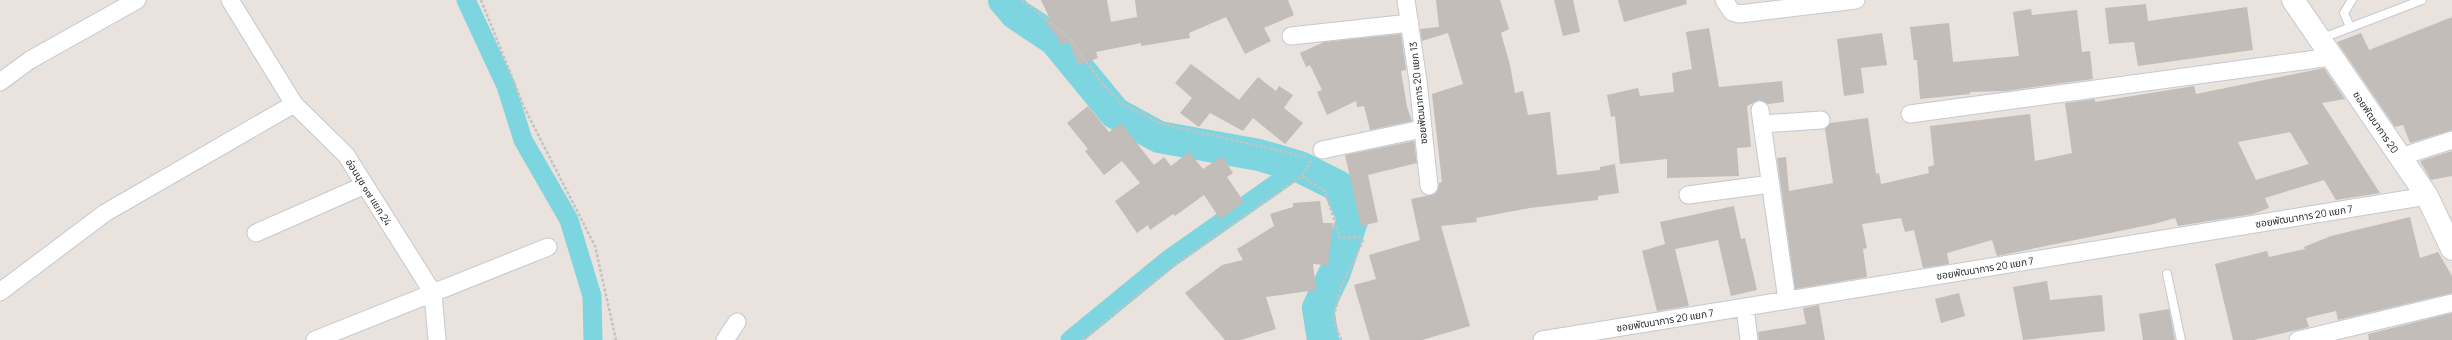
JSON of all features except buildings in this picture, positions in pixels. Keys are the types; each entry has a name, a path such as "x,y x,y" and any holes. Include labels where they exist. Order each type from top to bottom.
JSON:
{"street":[{"path":"0,82 30,60 137,0"},
{"name":"อ่อนนุช ๑๗ แยก 24","path":"230,0 294,104 346,155 433,293 437,340"},
{"name":"ซอยพัฒนาการ 20 แยก 13","path":"1406,0 1410,23 1428,186"},
{"path":"1724,0 1732,12 1739,14 1856,0"},
{"name":"ซอยพัฒนาการ 20","path":"2293,0 2427,196 2452,249"},
{"path":"1291,36 1410,23"},
{"path":"1910,114 2326,48"},
{"path":"0,292 105,213 294,104"},
{"path":"1787,300 1761,117 1821,120"},
{"path":"1322,150 1422,129"},
{"path":"2400,157 2452,140"},
{"path":"1688,195 1771,184"},
{"path":"256,233 365,185"},
{"name":"ซอยพัฒนาการ 20 แยก 7","path":"1542,340 1581,337 1787,300 2427,196"},
{"path":"315,340 548,246"},
{"path":"2298,340 2452,303"},
{"path":"1745,307 1749,340"},
{"path":"725,340 737,322"}],"lane":[{"path":"2350,27 2344,13 2352,0"},
{"path":"2326,48 2350,27 2422,0"},
{"path":"2167,274 2181,340"}],"path":[{"path":"481,0 498,46 524,107 595,246 616,340"},
{"path":"1022,0 1066,35 1102,83 1121,103 1162,124 1313,158 1302,176 1177,263 1082,340"},
{"path":"1302,176 1325,191 1330,211 1340,238 1358,237 1362,240 1362,245 1342,285 1334,319 1341,340"}],"waterway":[{"path":"466,0 506,86 523,140 569,220 592,296 593,340"},
{"path":"1004,0 1016,14 1055,40 1115,113 1159,137 1259,155 1300,167 1338,186 1353,218 1335,272 1318,308 1323,340"},
{"path":"1070,340 1169,259 1300,167"}]}
